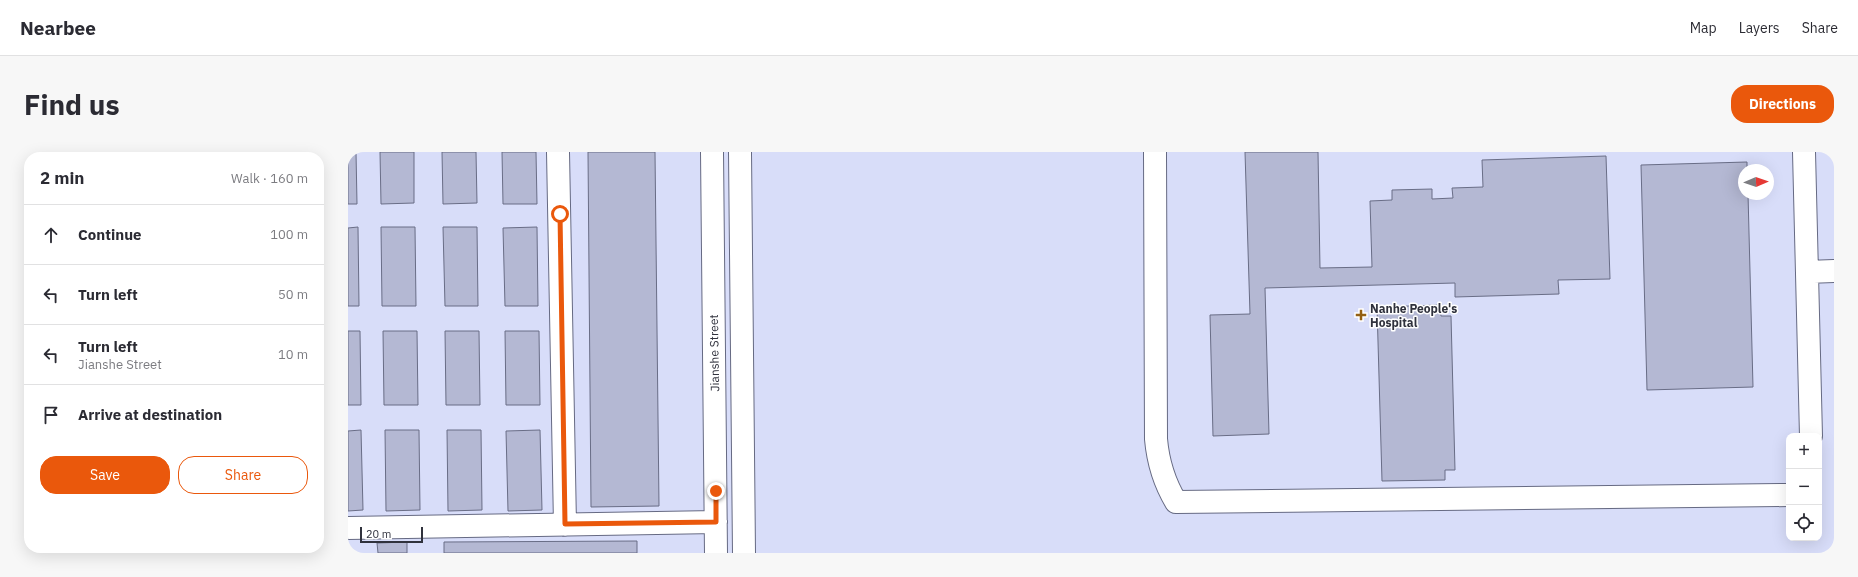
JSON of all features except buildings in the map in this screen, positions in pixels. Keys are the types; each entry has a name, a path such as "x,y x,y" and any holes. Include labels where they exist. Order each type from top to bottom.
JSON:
{"street":[{"path":"558,152 565,524"},
{"name":"Jianshe Street","path":"712,152 716,553"},
{"path":"740,152 744,553"},
{"path":"1155,152 1156,439 1158,457 1166,486 1176,502 1786,495"},
{"path":"1804,152 1811,433"},
{"path":"1807,272 1834,271"},
{"path":"348,528 716,522"}],"place":[{"name":"Nanhe People's Hospital","path":"1361,315"}],"route":[{"path":"560,214 565,524 716,522 716,491"}]}
